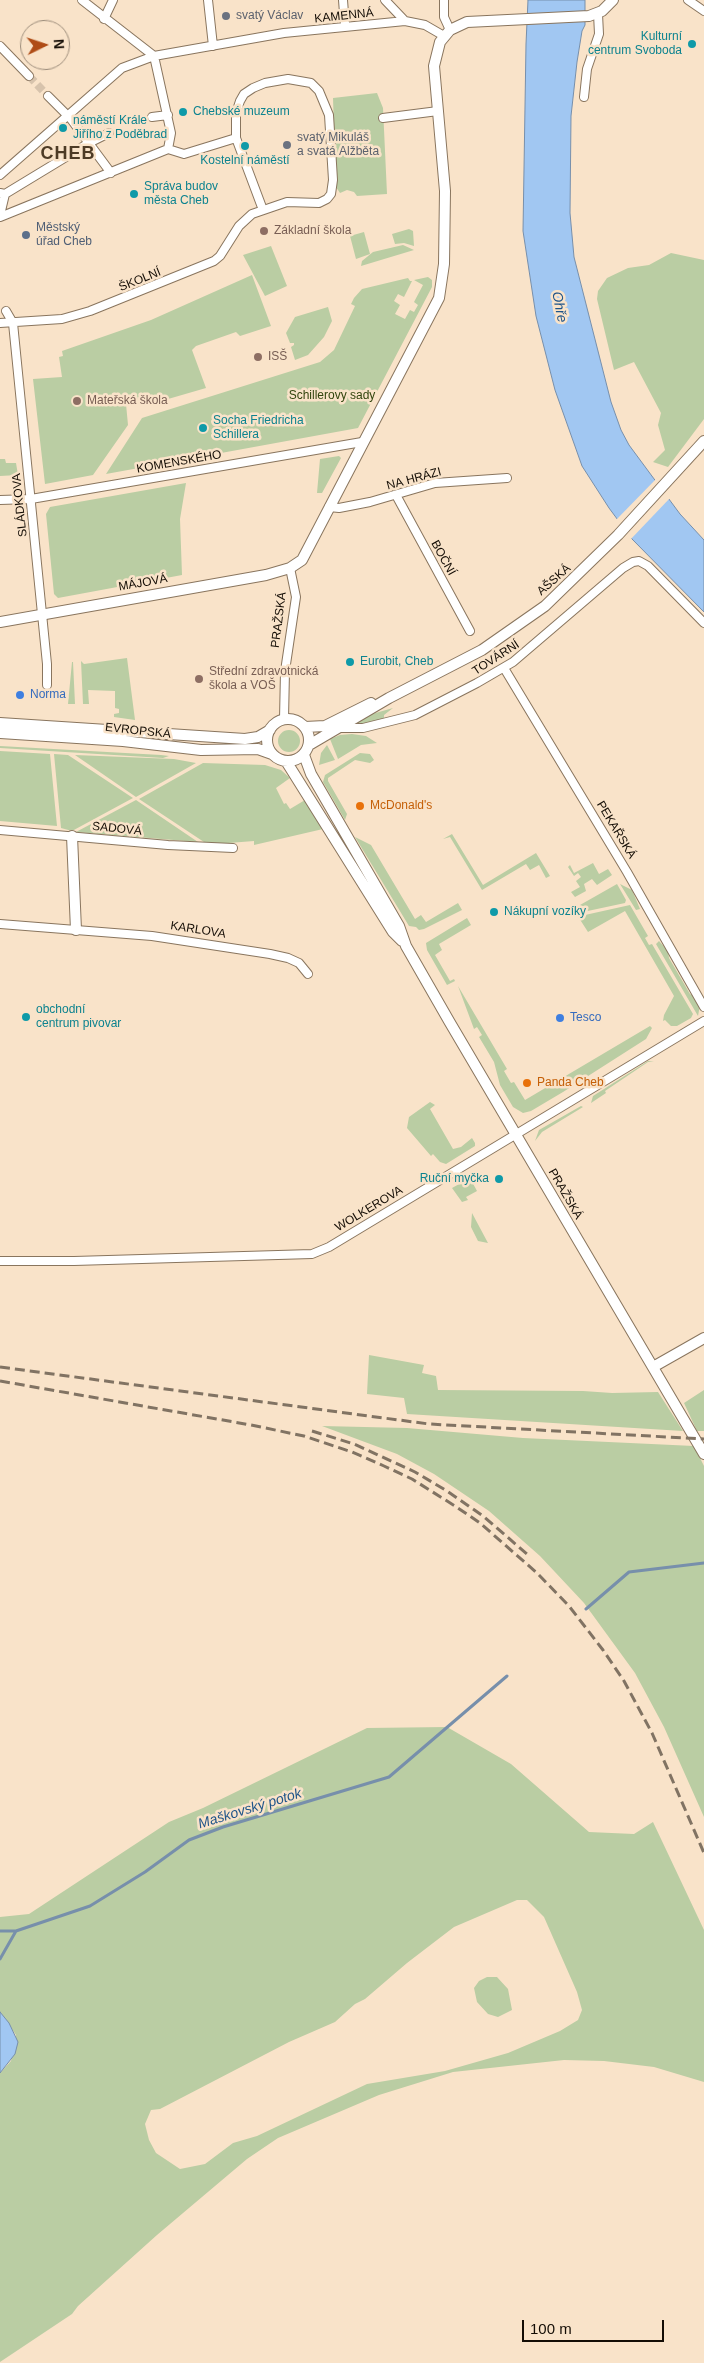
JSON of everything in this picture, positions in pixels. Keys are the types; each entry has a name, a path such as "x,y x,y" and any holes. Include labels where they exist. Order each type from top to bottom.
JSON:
{"main road":[{"path":"290,568 305,557 362,442 439,298 444,264 445,191 434,66 436,51 447,33 467,22 585,16 598,14 613,0"},
{"name":"AŠSKÁ","path":"307,750 389,698 452,667 508,633 561,592 618,535 704,441"},
{"name":"MÁJOVÁ","path":"0,622 266,575 290,568"},
{"name":"AŠSKÁ","path":"305,727 322,727 373,702 389,698"},
{"path":"284,719 297,721 305,727 309,733 307,750 299,759 286,761 272,754 267,742 273,725 284,719"},
{"name":"EVROPSKÁ","path":"0,723 245,739 258,737 270,730"},
{"name":"EVROPSKÁ","path":"0,734 123,741 201,750 258,748 272,754"},
{"name":"PRAŽSKÁ","path":"307,750 311,774 399,926 406,946 704,1454"},
{"name":"PRAŽSKÁ","path":"286,761 393,932 406,946"},
{"path":"72,836 76,930"},
{"path":"653,1367 704,1338"}],"street":[{"path":"82,0 154,56 171,133 168,149"},
{"path":"104,19 112,0"},
{"path":"208,0 213,46"},
{"path":"344,0 345,26"},
{"path":"385,0 405,21"},
{"path":"444,0 444,17 447,33"},
{"path":"688,0 704,11"},
{"path":"584,96 588,69 599,34 598,14"},
{"name":"KAMENNÁ","path":"154,56 284,33 405,21 425,25 447,33"},
{"path":"0,46 29,76"},
{"path":"0,175 122,68 154,56"},
{"path":"288,79 311,83 319,91 329,116 333,166 331,194 319,203 287,202 263,210 236,138 236,113 244,94 265,83 288,79"},
{"path":"48,96 68,116 111,173"},
{"path":"383,118 438,111"},
{"path":"152,116 168,115"},
{"path":"109,133 2,194 0,216 168,149 184,154 236,138"},
{"name":"ŠKOLNÍ","path":"0,323 62,319 90,312 214,261 220,256 244,219 263,210"},
{"path":"6,311 13,323"},
{"name":"SLÁDKOVA","path":"13,323 47,685"},
{"name":"KOMENSKÉHO","path":"0,500 30,499 362,442"},
{"name":"NA HRÁZI","path":"329,507 345,507 396,496 435,483 507,478"},
{"name":"BOČNÍ","path":"396,496 470,631"},
{"name":"TOVÁRNÍ","path":"341,728 363,728 415,715 504,668 520,657 623,568 639,562 648,566 704,623"},
{"name":"PRAŽSKÁ","path":"284,719 285,671 296,597 290,568"},
{"name":"PEKAŘSKÁ","path":"504,668 627,872 704,1007"},
{"name":"SADOVÁ","path":"0,830 168,845 233,848"},
{"name":"KARLOVA","path":"0,924 152,936 270,954 300,963 308,974"},
{"name":"WOLKEROVA","path":"0,1261 74,1261 312,1254 329,1247 704,1021"}],"green space":[{"path":"377,93 383,108 387,194 357,196 354,192 347,190 340,193 336,187 333,98"},
{"path":"409,229 413,231 414,246 404,243 395,244 392,234"},
{"path":"364,232 370,254 356,259 350,236"},
{"path":"403,245 414,250 361,266 362,261 373,252"},
{"path":"271,246 287,286 265,296 243,255"},
{"path":"671,253 704,260 704,419 668,467 653,462 665,450 658,425 661,413 634,362 614,370 597,299 598,291 607,278 628,268 649,265"},
{"path":"252,275 271,326 240,336 236,332 196,346 192,350 206,388 144,406 129,399 126,404 128,425 93,475 45,484 33,379 62,377 59,357 63,356 62,351 151,320"},
{"name":"Schillerovy sady","path":"428,277 432,280 432,287 358,428 106,474 142,418 320,362 334,350 355,306 351,304 362,289 408,278 412,281 404,297 398,294 394,301 400,305 395,314 405,319 410,310 414,312 418,305 414,302 423,285 414,280"},
{"path":"328,307 332,321 324,337 308,355 295,360 291,347 294,343 290,343 286,333 295,317"},
{"path":"339,456 341,458 322,493 317,493 320,459"},
{"path":"0,459 5,459 6,463 16,463 18,475 0,476"},
{"path":"186,483 180,519 182,575 58,598 54,594 46,514 50,507"},
{"path":"127,658 135,720 114,717 114,714 119,713 119,709 115,708 115,691 88,690 89,704 83,704 81,661 84,664"},
{"path":"72,662 75,704 68,704"},
{"path":"393,708 384,715 384,720 357,725 357,722 372,714"},
{"path":"289,730 297,733 300,741 297,749 289,752 281,749 278,741 281,733"},
{"path":"340,735 366,736 377,743 361,745 338,759 330,739"},
{"path":"327,745 335,760 319,765 321,753"},
{"path":"0,746 169,756 163,758 0,748"},
{"path":"0,751 50,754 57,826 0,821"},
{"path":"360,753 370,754 374,760 370,763 355,760 328,778 347,814 345,820 323,782 325,775"},
{"path":"54,754 68,755 133,798 72,831 61,828"},
{"path":"75,755 174,759 196,763 136,797"},
{"path":"203,763 265,765 281,770 290,778 276,788 284,804 286,803 290,809 305,800 323,829 254,845 254,841 216,844 204,842 139,799"},
{"path":"136,800 198,842 76,832"},
{"path":"452,834 483,885 536,853 550,876 546,878 539,865 530,870 526,864 482,890 450,837 443,839"},
{"path":"355,837 371,845 415,919 421,915 426,922 458,903 462,910 424,929 419,930 416,927 409,926"},
{"path":"593,863 599,874 608,869 612,875 597,885 592,879 584,884 586,891 575,897 571,892 580,887 576,881 581,877 578,873 574,876 568,867 570,865 574,873"},
{"path":"617,884 626,900 625,903 583,912 580,905"},
{"path":"620,884 632,890 640,909 636,910"},
{"path":"630,905 648,936 645,938 649,945 652,944 693,1014 691,1018 677,1026 671,1026 665,1020 663,1021 664,1015 674,996 625,911 588,932 579,918"},
{"path":"467,918 471,925 439,944 442,950 435,955 450,981 454,979 455,981 447,985 427,950 426,943"},
{"path":"659,941 668,951 669,958 690,994 696,997 700,1005 698,1016 656,944"},
{"path":"458,986 507,1069 504,1071 511,1083 514,1082 525,1100 650,1026 652,1028 646,1039 563,1092 531,1111 523,1113 513,1107 500,1085 494,1062 479,1037 482,1035 477,1027 474,1029"},
{"path":"648,1061 654,1062 648,1062 605,1091 606,1093 591,1103 593,1096"},
{"path":"430,1102 435,1105 430,1109 453,1149 461,1147 472,1138 475,1143 475,1146 446,1164 440,1162 433,1154 431,1156 407,1128 409,1117"},
{"path":"581,1106 583,1107 542,1132 535,1141 539,1130"},
{"path":"470,1178 477,1191 466,1197 468,1200 462,1202 452,1188"},
{"path":"472,1213 488,1243 478,1241 471,1227"},
{"path":"369,1355 424,1365 422,1373 436,1376 438,1390 658,1392 683,1431 407,1414 404,1398 367,1394"},
{"path":"704,1390 704,1431 697,1431 684,1403"},
{"path":"322,1426 407,1428 523,1438 694,1446 704,1466 704,1817 664,1727 635,1673 584,1603 540,1556 489,1511 434,1474 397,1454"},
{"path":"447,1727 511,1764 589,1832 634,1834 653,1822 704,1930 704,2082 654,2067 604,2061 564,2060 453,2072 379,2095 278,2138 247,2159 157,2235 78,2306 72,2314 0,2362 0,2073 11,2061 16,2035 0,2012 0,1917 29,1914 169,1822 203,1808 367,1728","holes":["517,1900 527,1900 544,1917 577,1992 582,2010 578,2020 560,2031 508,2053 445,2071 367,2084 257,2136 233,2143 205,2164 180,2169 156,2153 149,2140 145,2124 151,2110 160,2109 289,2042 335,2022 355,2004 365,1999 407,1963 454,1927"]},
{"path":"487,1977 497,1977 508,1989 512,2010 498,2017 488,2014 477,2002 474,1988 479,1981"}],"water":[{"name":"Ohře","path":"528,0 585,0 585,25 582,31 577,62 571,116 570,213 574,257 611,402 621,430 629,445 680,514 704,540 704,612 632,539 609,508 582,466 555,390 536,316 523,231"},
{"path":"0,2012 9,2023 18,2042 15,2054 0,2073"}],"pier":[{"path":"657,478 671,497 630,540 615,521"}],"waterway":[{"name":"Maškovský potok","path":"586,1609 629,1572 704,1563"},
{"name":"Maškovský potok","path":"0,1959 16,1931 90,1906 145,1872 189,1840 223,1827 389,1777 507,1676"},
{"path":"0,1931 16,1931"}],"tunnel":[{"path":"29,76 48,96"}],"railway":[{"path":"0,1367 429,1424 704,1439"},
{"path":"0,1381 304,1436 352,1452 384,1466 412,1479 455,1506 480,1523 537,1573 569,1606 603,1650 624,1681 652,1733 704,1853"},
{"path":"312,1431 354,1444 415,1472 483,1516 527,1554"}],"place":[{"name":"svatý Václav","path":"226,16"},
{"name":"Kulturní centrum Svoboda","path":"692,44"},
{"name":"Chebské muzeum","path":"183,112"},
{"name":"náměstí Krále Jiřího z Poděbrad","path":"63,128"},
{"name":"svatý Mikuláš a svatá Alžběta","path":"287,145"},
{"name":"Kostelní náměstí","path":"245,146"},
{"name":"Správa budov města Cheb","path":"134,194"},
{"name":"Základní škola","path":"264,231"},
{"name":"Městský úřad Cheb","path":"26,235"},
{"name":"ISŠ","path":"258,357"},
{"name":"Mateřská škola","path":"77,401"},
{"name":"Socha Friedricha Schillera","path":"203,428"},
{"name":"Eurobit, Cheb","path":"350,662"},
{"name":"Střední zdravotnická škola a VOŠ","path":"199,679"},
{"name":"Norma","path":"20,695"},
{"name":"McDonald's","path":"360,806"},
{"name":"Nákupní vozíky","path":"494,912"},
{"name":"obchodní centrum pivovar","path":"26,1017"},
{"name":"Tesco","path":"560,1018"},
{"name":"Panda Cheb","path":"527,1083"},
{"name":"Ruční myčka","path":"499,1179"}],"district":[{"name":"CHEB","path":"68,154"}]}
